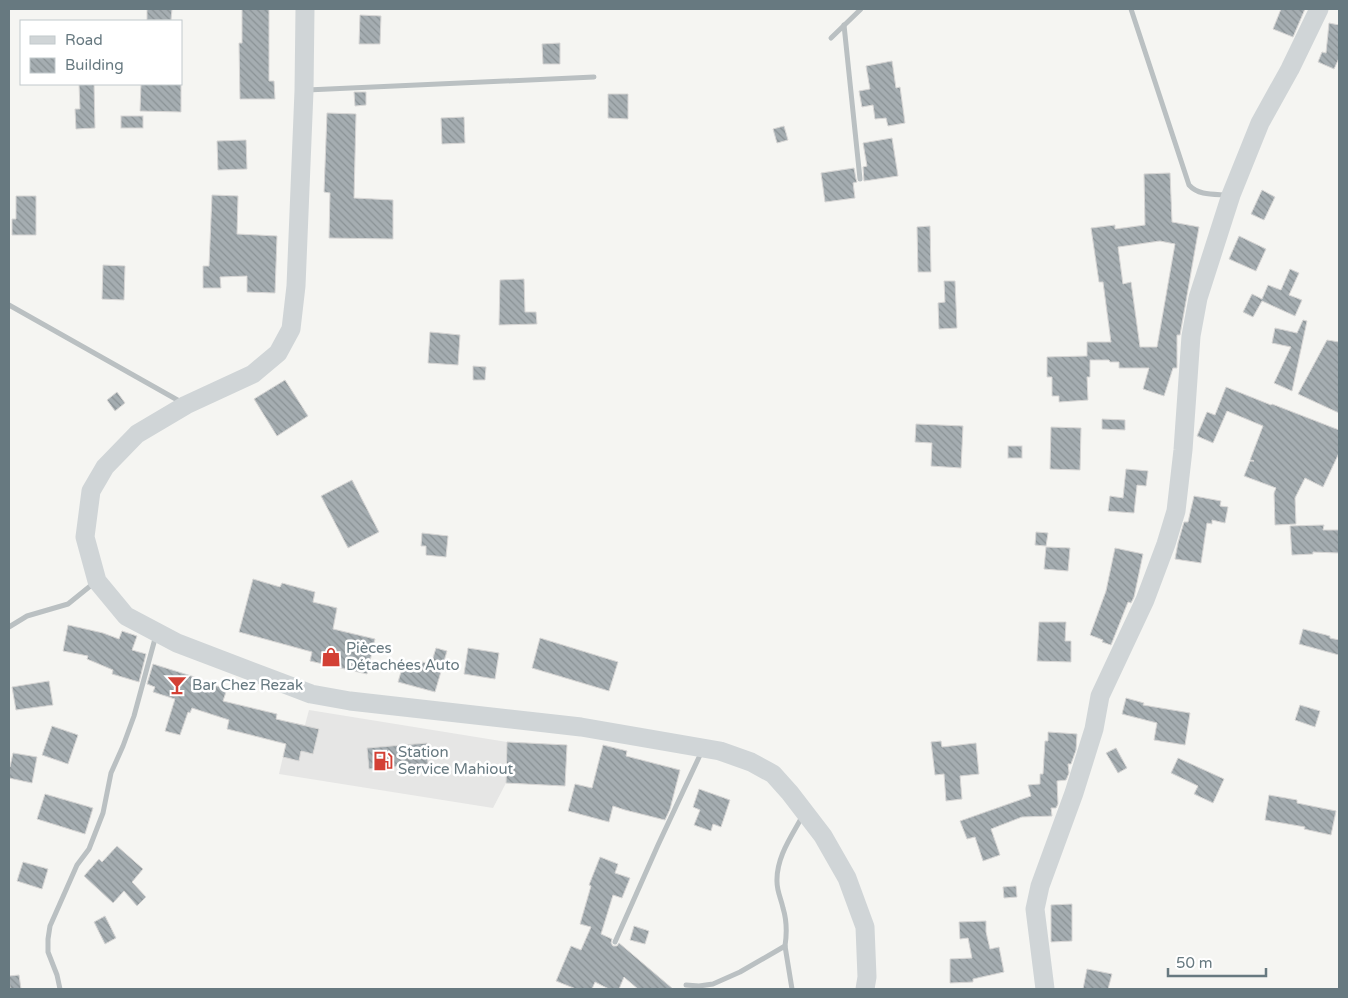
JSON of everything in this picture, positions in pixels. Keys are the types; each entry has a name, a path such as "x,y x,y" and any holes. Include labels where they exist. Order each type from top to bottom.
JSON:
{"main road":[{"path":"305,9 304,91 296,286 291,329 278,354 253,374 186,404 136,434 105,467 91,491 85,537 96,582 126,616 176,643 311,694 350,701 582,727 720,751 752,762 773,774 805,813 823,836 847,878 865,927 867,977 865,989"},
{"path":"1044,989 1035,908 1040,886 1074,793 1094,729 1100,696 1145,600 1176,511 1191,336 1198,298 1231,195 1260,123 1290,69 1319,9"}],"street":[{"path":"831,38 861,9"},
{"path":"1131,9 1189,185 1199,192 1231,195"},
{"path":"844,25 860,179"},
{"path":"304,91 594,77"},
{"path":"9,305 186,404"},
{"path":"9,627 26,616 68,604 96,582"},
{"path":"60,989 48,952 50,926 77,865 89,849 103,813 111,773 134,716 157,632"},
{"path":"615,942 704,748"},
{"path":"792,989 785,946 786,920 776,883 777,871 782,855 805,813"},
{"path":"686,986 712,987 785,946"}],"shaded area":[{"path":"309,710 507,742 506,783 493,808 279,774 291,722 305,725"}],"building":[{"path":"147,9 172,9 171,20 147,20"},
{"path":"242,9 269,9 269,81 274,81 275,99 240,99 239,43 242,43"},
{"path":"1281,9 1305,9 1293,37 1273,29"},
{"path":"360,15 381,16 380,44 359,44"},
{"path":"1329,23 1339,25 1339,58 1334,69 1318,62 1322,52 1326,53"},
{"path":"560,43 560,64 543,64 542,44"},
{"path":"892,61 896,88 900,87 905,123 888,126 886,118 875,119 873,105 862,107 859,91 870,89 866,66"},
{"path":"79,85 94,85 95,128 76,129 75,109 80,109"},
{"path":"141,85 181,85 181,112 140,111"},
{"path":"354,92 366,92 366,105 355,106"},
{"path":"608,94 628,94 628,119 608,118"},
{"path":"327,113 356,114 354,198 393,200 393,239 329,238 330,193 324,192"},
{"path":"121,116 143,116 143,128 121,128"},
{"path":"464,117 465,143 442,144 441,118"},
{"path":"784,126 788,140 777,143 773,129"},
{"path":"892,138 898,176 864,181 863,167 867,166 863,143"},
{"path":"246,140 247,169 218,170 217,141"},
{"path":"854,168 857,182 853,183 855,198 825,202 821,173"},
{"path":"1170,173 1172,222 1199,227 1180,335 1177,335 1177,368 1173,368 1164,396 1143,389 1149,368 1119,368 1119,362 1090,360 1090,377 1087,377 1088,400 1059,402 1059,396 1052,396 1052,377 1047,377 1047,357 1087,356 1087,342 1111,342 1103,282 1099,282 1091,228 1115,225 1115,229 1145,225 1144,174","holes":["1160,241 1175,244 1157,347 1140,347 1131,282 1123,284 1118,247"]},
{"path":"1262,190 1275,197 1264,220 1251,214"},
{"path":"212,195 238,196 237,234 277,236 275,293 247,292 247,276 220,277 221,288 203,288 203,266 209,266"},
{"path":"16,196 36,196 36,235 12,235 12,219 16,219"},
{"path":"930,226 931,272 918,272 917,227"},
{"path":"1239,236 1266,249 1256,271 1229,259"},
{"path":"103,265 125,266 124,300 102,299"},
{"path":"1290,269 1299,273 1289,295 1302,300 1295,316 1262,301 1253,317 1243,312 1252,294 1262,299 1268,285 1281,290"},
{"path":"524,279 525,312 536,312 537,324 499,325 500,280"},
{"path":"944,281 955,281 957,328 939,329 938,303 945,302"},
{"path":"1303,320 1307,321 1292,391 1274,383 1291,347 1272,343 1275,328 1297,333"},
{"path":"430,332 460,335 458,365 428,363"},
{"path":"1327,340 1339,342 1339,413 1298,394"},
{"path":"473,366 486,367 485,380 473,380"},
{"path":"285,380 308,416 277,436 254,399"},
{"path":"1226,387 1339,430 1339,453 1323,487 1305,478 1295,498 1296,524 1275,525 1274,493 1276,488 1244,476 1250,461 1254,461 1250,460 1263,426 1227,411 1213,443 1197,436 1207,412 1215,415"},
{"path":"117,392 125,403 115,411 107,400"},
{"path":"1102,419 1125,420 1125,430 1102,429"},
{"path":"916,424 963,426 961,468 931,466 932,443 915,442"},
{"path":"1051,427 1081,428 1080,470 1050,469"},
{"path":"1008,446 1022,446 1022,458 1008,458"},
{"path":"1126,469 1148,471 1146,486 1137,485 1134,513 1108,511 1110,496 1123,498"},
{"path":"352,480 379,532 348,548 321,496"},
{"path":"1194,496 1221,501 1220,506 1228,507 1225,523 1212,520 1212,524 1207,523 1201,563 1175,559 1184,522 1188,522"},
{"path":"1324,525 1323,530 1339,530 1339,553 1313,552 1313,554 1292,555 1290,526"},
{"path":"1036,532 1048,533 1046,546 1035,545"},
{"path":"422,533 448,536 446,557 426,555 426,546 421,546"},
{"path":"1046,547 1070,548 1068,571 1044,569"},
{"path":"1115,548 1143,554 1134,597 1131,603 1128,602 1111,645 1090,635 1106,591"},
{"path":"253,579 280,587 282,583 315,592 313,602 337,608 333,629 375,639 367,674 310,661 312,652 239,632"},
{"path":"1039,622 1066,622 1065,641 1071,641 1071,662 1037,661"},
{"path":"68,625 103,633 119,639 122,631 137,636 132,650 146,654 139,682 112,674 113,670 87,659 88,656 63,651"},
{"path":"1303,629 1339,640 1339,655 1299,644"},
{"path":"540,638 618,662 609,691 532,668"},
{"path":"436,648 447,651 435,692 398,682 403,665 416,669 418,661 431,664"},
{"path":"468,648 499,653 495,679 464,674"},
{"path":"153,664 227,689 223,701 277,714 276,719 319,729 313,754 301,751 299,761 283,757 286,744 227,729 229,720 192,708 190,713 188,712 180,735 165,731 175,699 153,692 155,687 147,684"},
{"path":"49,681 53,705 16,710 12,687"},
{"path":"1126,698 1144,703 1143,705 1190,713 1185,745 1154,740 1157,723 1122,714"},
{"path":"1300,705 1320,711 1315,727 1295,720"},
{"path":"52,726 78,735 68,764 42,755"},
{"path":"1048,732 1077,734 1076,750 1071,764 1068,764 1069,773 1066,780 1057,781 1058,804 1056,808 1051,808 1052,816 1022,817 991,829 1000,855 983,861 975,837 967,839 960,821 1031,796 1028,785 1040,784 1040,774 1043,774 1045,741 1048,741"},
{"path":"941,741 942,747 976,743 979,774 960,776 962,799 946,801 944,774 935,775 931,742"},
{"path":"507,742 567,745 565,786 506,783"},
{"path":"427,743 428,764 369,769 367,748"},
{"path":"603,745 627,751 626,756 680,770 670,809 665,820 613,806 609,822 568,811 575,784 592,788"},
{"path":"1116,748 1127,768 1118,773 1106,753"},
{"path":"13,753 37,757 32,783 9,778 9,767"},
{"path":"1178,758 1224,779 1213,803 1194,794 1198,786 1171,773"},
{"path":"699,789 730,800 721,827 713,824 711,831 694,825 700,810 693,807"},
{"path":"45,794 93,808 85,834 37,819"},
{"path":"1269,795 1297,800 1297,803 1336,811 1331,835 1304,829 1305,827 1265,820"},
{"path":"117,846 143,869 132,882 146,897 137,906 124,891 113,903 84,876 99,859 102,862"},
{"path":"600,857 618,864 615,873 630,878 622,898 613,895 601,934 612,939 611,943 613,946 617,946 619,943 673,989 638,989 624,977 619,989 609,989 595,982 592,989 576,989 556,981 571,946 581,950 591,927 580,924 591,886 589,885"},
{"path":"23,862 48,869 42,889 17,881"},
{"path":"1016,886 1017,897 1004,898 1003,887"},
{"path":"1072,904 1072,941 1051,942 1051,905"},
{"path":"105,916 116,938 105,944 94,922"},
{"path":"986,921 986,932 990,949 999,947 1004,972 973,979 973,982 950,983 950,959 972,958 968,938 960,939 959,922"},
{"path":"634,926 649,931 645,944 630,940"},
{"path":"1087,969 1112,974 1108,989 1083,989"},
{"path":"19,975 21,989 10,989 9,976"}],"place":[{"name":"Pièces Détachées Auto","path":"331,657"},
{"name":"Bar Chez Rezak","path":"177,685"},
{"name":"Station Service Mahiout","path":"383,761"}]}
